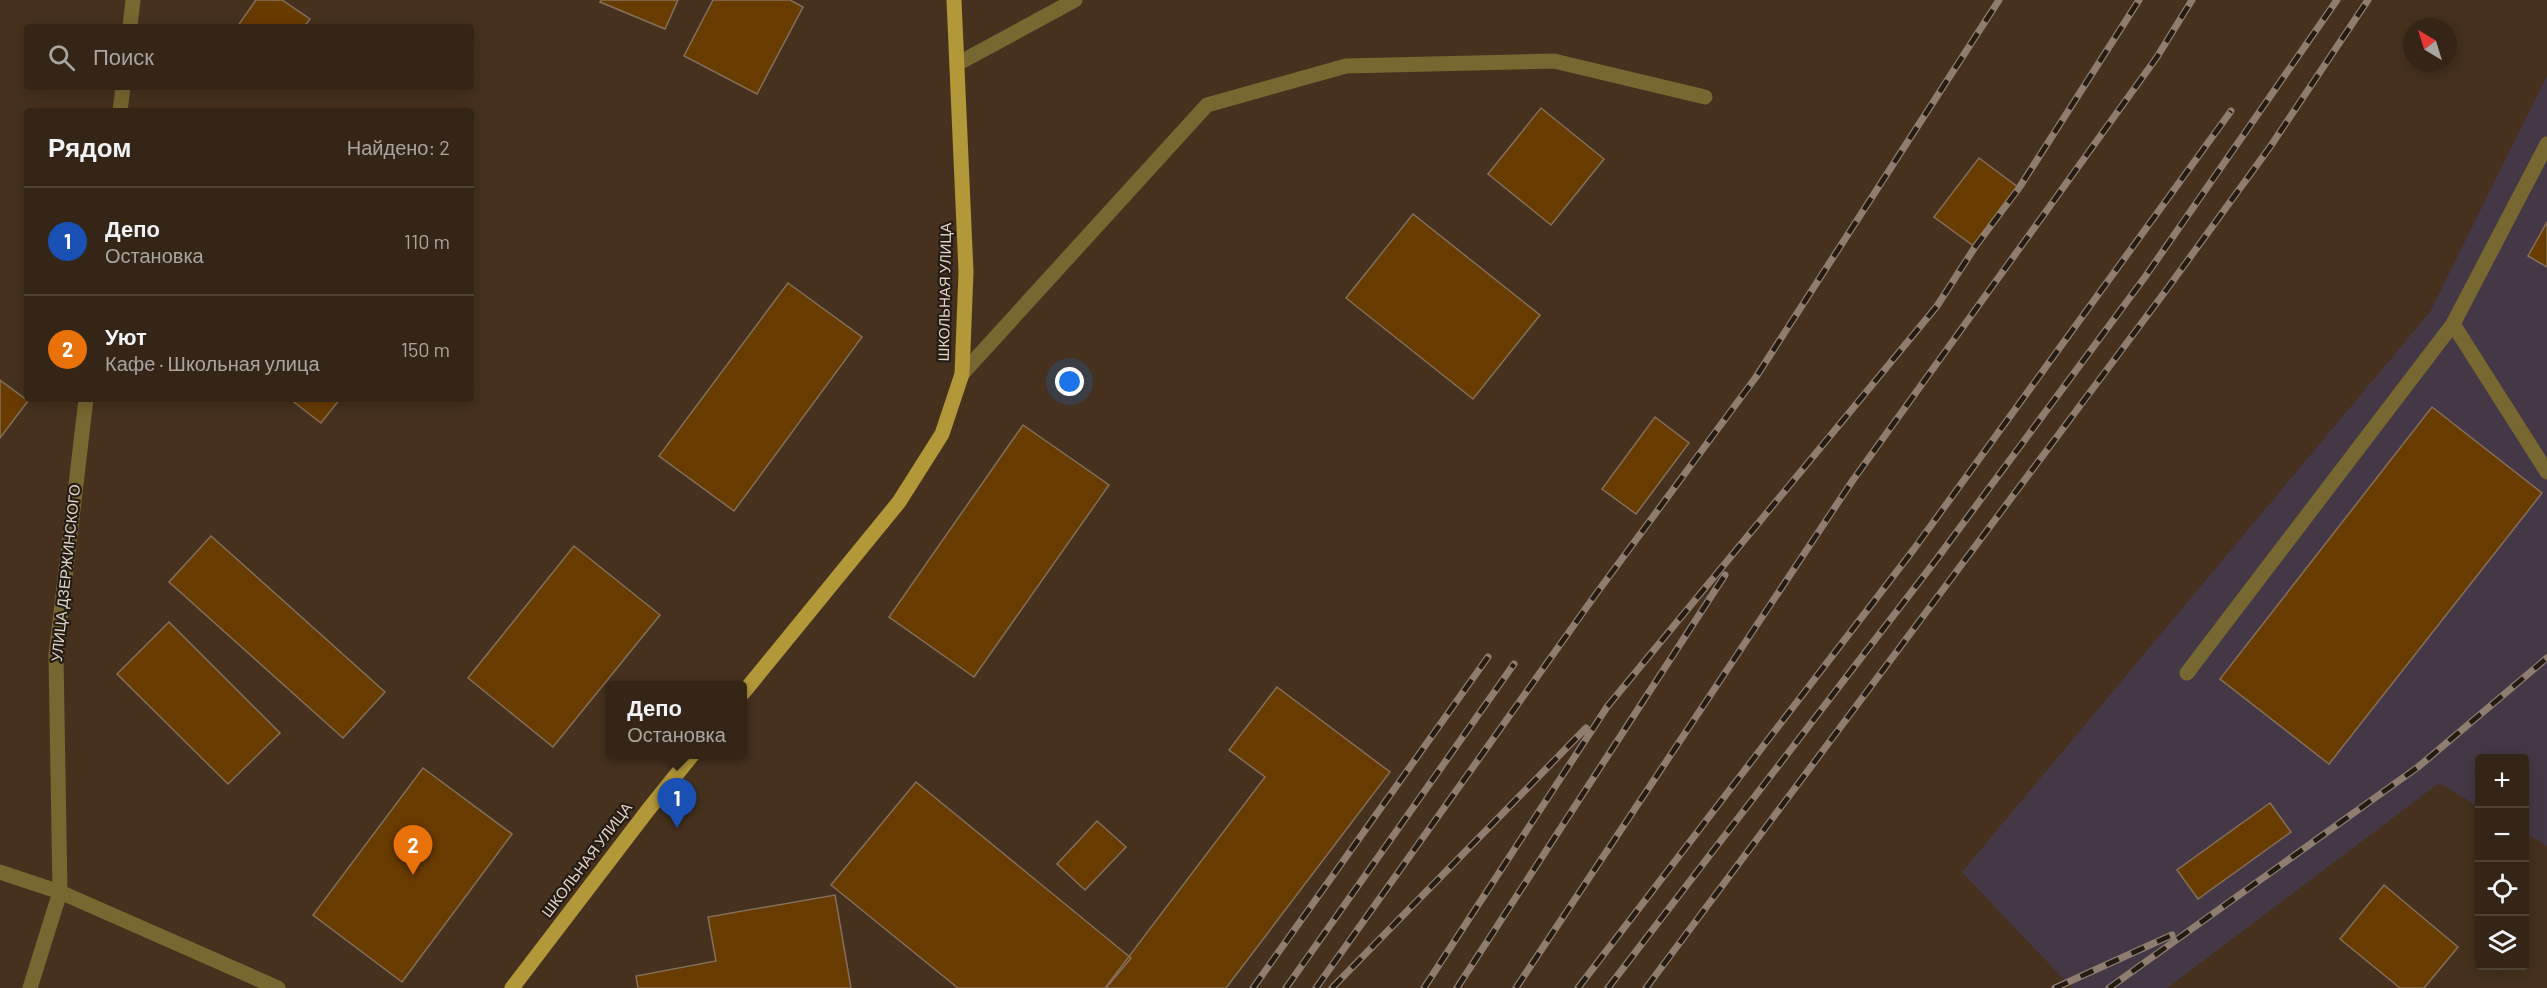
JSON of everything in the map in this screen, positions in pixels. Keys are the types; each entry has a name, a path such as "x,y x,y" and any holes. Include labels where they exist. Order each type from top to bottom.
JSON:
{"main road":[{"name":"ШКОЛЬНАЯ УЛИЦА","path":"747,688 899,502 942,434 962,374 966,272 954,0"},
{"name":"ШКОЛЬНАЯ УЛИЦА","path":"512,988 689,759"}],"street":[{"path":"130,24 133,0"},
{"path":"957,64 1075,0"},
{"path":"962,374 1207,105 1346,66 1554,61 1705,97"},
{"path":"120,108 123,90"},
{"path":"2187,673 2453,324 2547,144"},
{"path":"2453,324 2547,472"},
{"name":"УЛИЦА ДЗЕРЖИНСКОГО","path":"30,988 60,892 56,656 86,402"},
{"path":"0,872 60,892 279,988"}],"shaded area":[{"path":"2547,76 2547,846 2529,835 2529,754 2475,754 2475,805 2439,783 2167,988 2072,988 1962,872 2430,312"}],"building":[{"path":"256,0 282,0 310,19 306,24 239,24"},
{"path":"601,0 678,0 665,29 600,2"},
{"path":"713,0 790,0 803,7 757,94 684,56"},
{"path":"1541,108 1604,159 1551,225 1488,174"},
{"path":"1979,158 2019,188 1975,247 1934,217"},
{"path":"1413,214 1540,315 1473,399 1346,298"},
{"path":"2547,222 2547,267 2528,256"},
{"path":"788,283 862,337 734,511 659,456"},
{"path":"0,380 24,398 24,402 27,402 0,438"},
{"path":"294,402 338,402 321,423"},
{"path":"2432,407 2542,493 2329,764 2220,679"},
{"path":"1655,417 1689,443 1636,514 1602,489"},
{"path":"1023,425 1109,485 974,677 889,617"},
{"path":"211,536 385,692 343,738 169,582"},
{"path":"574,546 660,615 553,747 468,678"},
{"path":"169,622 280,733 228,784 117,674"},
{"path":"1277,687 1390,772 1226,988 1105,988 1265,777 1229,750"},
{"path":"423,768 512,834 402,982 313,915"},
{"path":"916,782 1131,958 1106,988 958,988 831,885"},
{"path":"2270,803 2291,832 2198,899 2177,870"},
{"path":"1097,821 1126,847 1085,890 1057,864"},
{"path":"2384,885 2458,947 2424,988 2400,988 2340,939"},
{"path":"835,895 851,988 638,988 636,976 716,961 708,917"}],"railway":[{"path":"1316,988 1596,594 1756,377 1999,0"},
{"path":"1424,988 1607,707 1937,306 1975,247 2019,188 2139,0"},
{"path":"1516,988 1853,480 2157,57 2192,0"},
{"path":"1608,988 1936,560 2145,277 2337,0"},
{"path":"1646,988 2167,289 2270,147 2368,0"},
{"path":"1578,988 1914,549 2231,111"},
{"path":"1457,988 1725,575"},
{"path":"1253,988 1488,657"},
{"path":"2109,988 2418,767 2547,658"},
{"path":"1286,988 1514,664"},
{"path":"1332,988 1586,728"},
{"path":"2055,988 2172,935"}],"place":[{"name":"Депо","path":"677,828"},
{"name":"Уют","path":"413,875"}]}
